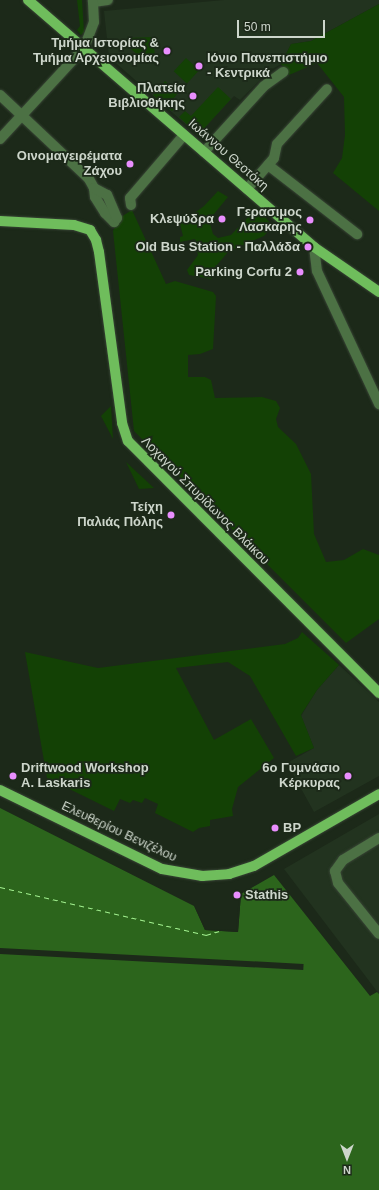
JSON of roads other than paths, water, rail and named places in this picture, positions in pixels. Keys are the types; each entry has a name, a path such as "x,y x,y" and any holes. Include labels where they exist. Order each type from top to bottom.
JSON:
{"main road":[{"name":"Ιωάννου Θεοτόκη","path":"28,0 314,247 379,292"},
{"name":"Λοχαγού Σπυρίδωνος Βλάικου","path":"0,221 74,225 90,230 96,240 99,252 122,423 128,441 379,693"},
{"name":"Ελευθερίου Βενιζέλου","path":"0,790 157,868 180,874 202,876 229,874 254,866 379,794"}],"street":[{"path":"0,139 84,48 94,22 93,1 108,0"},
{"path":"204,152 264,86 283,72"},
{"path":"247,189 275,156 277,144 327,89"},
{"path":"0,95 89,180 94,188"},
{"path":"131,205 130,198 184,135"},
{"path":"268,165 357,234"},
{"path":"314,247 317,271 379,404"},
{"path":"379,838 343,860 335,871 338,883 379,934"}],"place":[{"name":"Τμήμα Ιστορίας & Τμήμα Αρχειονομίας","path":"167,51"},
{"name":"Ιόνιο Πανεπιστήμιο - Κεντρικά","path":"199,66"},
{"name":"Πλατεία Βιβλιοθήκης","path":"193,96"},
{"name":"Οινομαγειρέματα Ζάχου","path":"130,164"},
{"name":"Κλεψύδρα","path":"222,219"},
{"name":"Γερασιμος Λασκαρης","path":"310,220"},
{"name":"Old Bus Station - Παλλάδα","path":"308,247"},
{"name":"Parking Corfu 2","path":"300,272"},
{"name":"Τείχη Παλιάς Πόλης","path":"171,515"},
{"name":"Driftwood Workshop A. Laskaris","path":"13,776"},
{"name":"6ο Γυμνάσιο Κέρκυρας","path":"348,776"},
{"name":"BP","path":"275,828"},
{"name":"Stathis","path":"237,895"}]}
